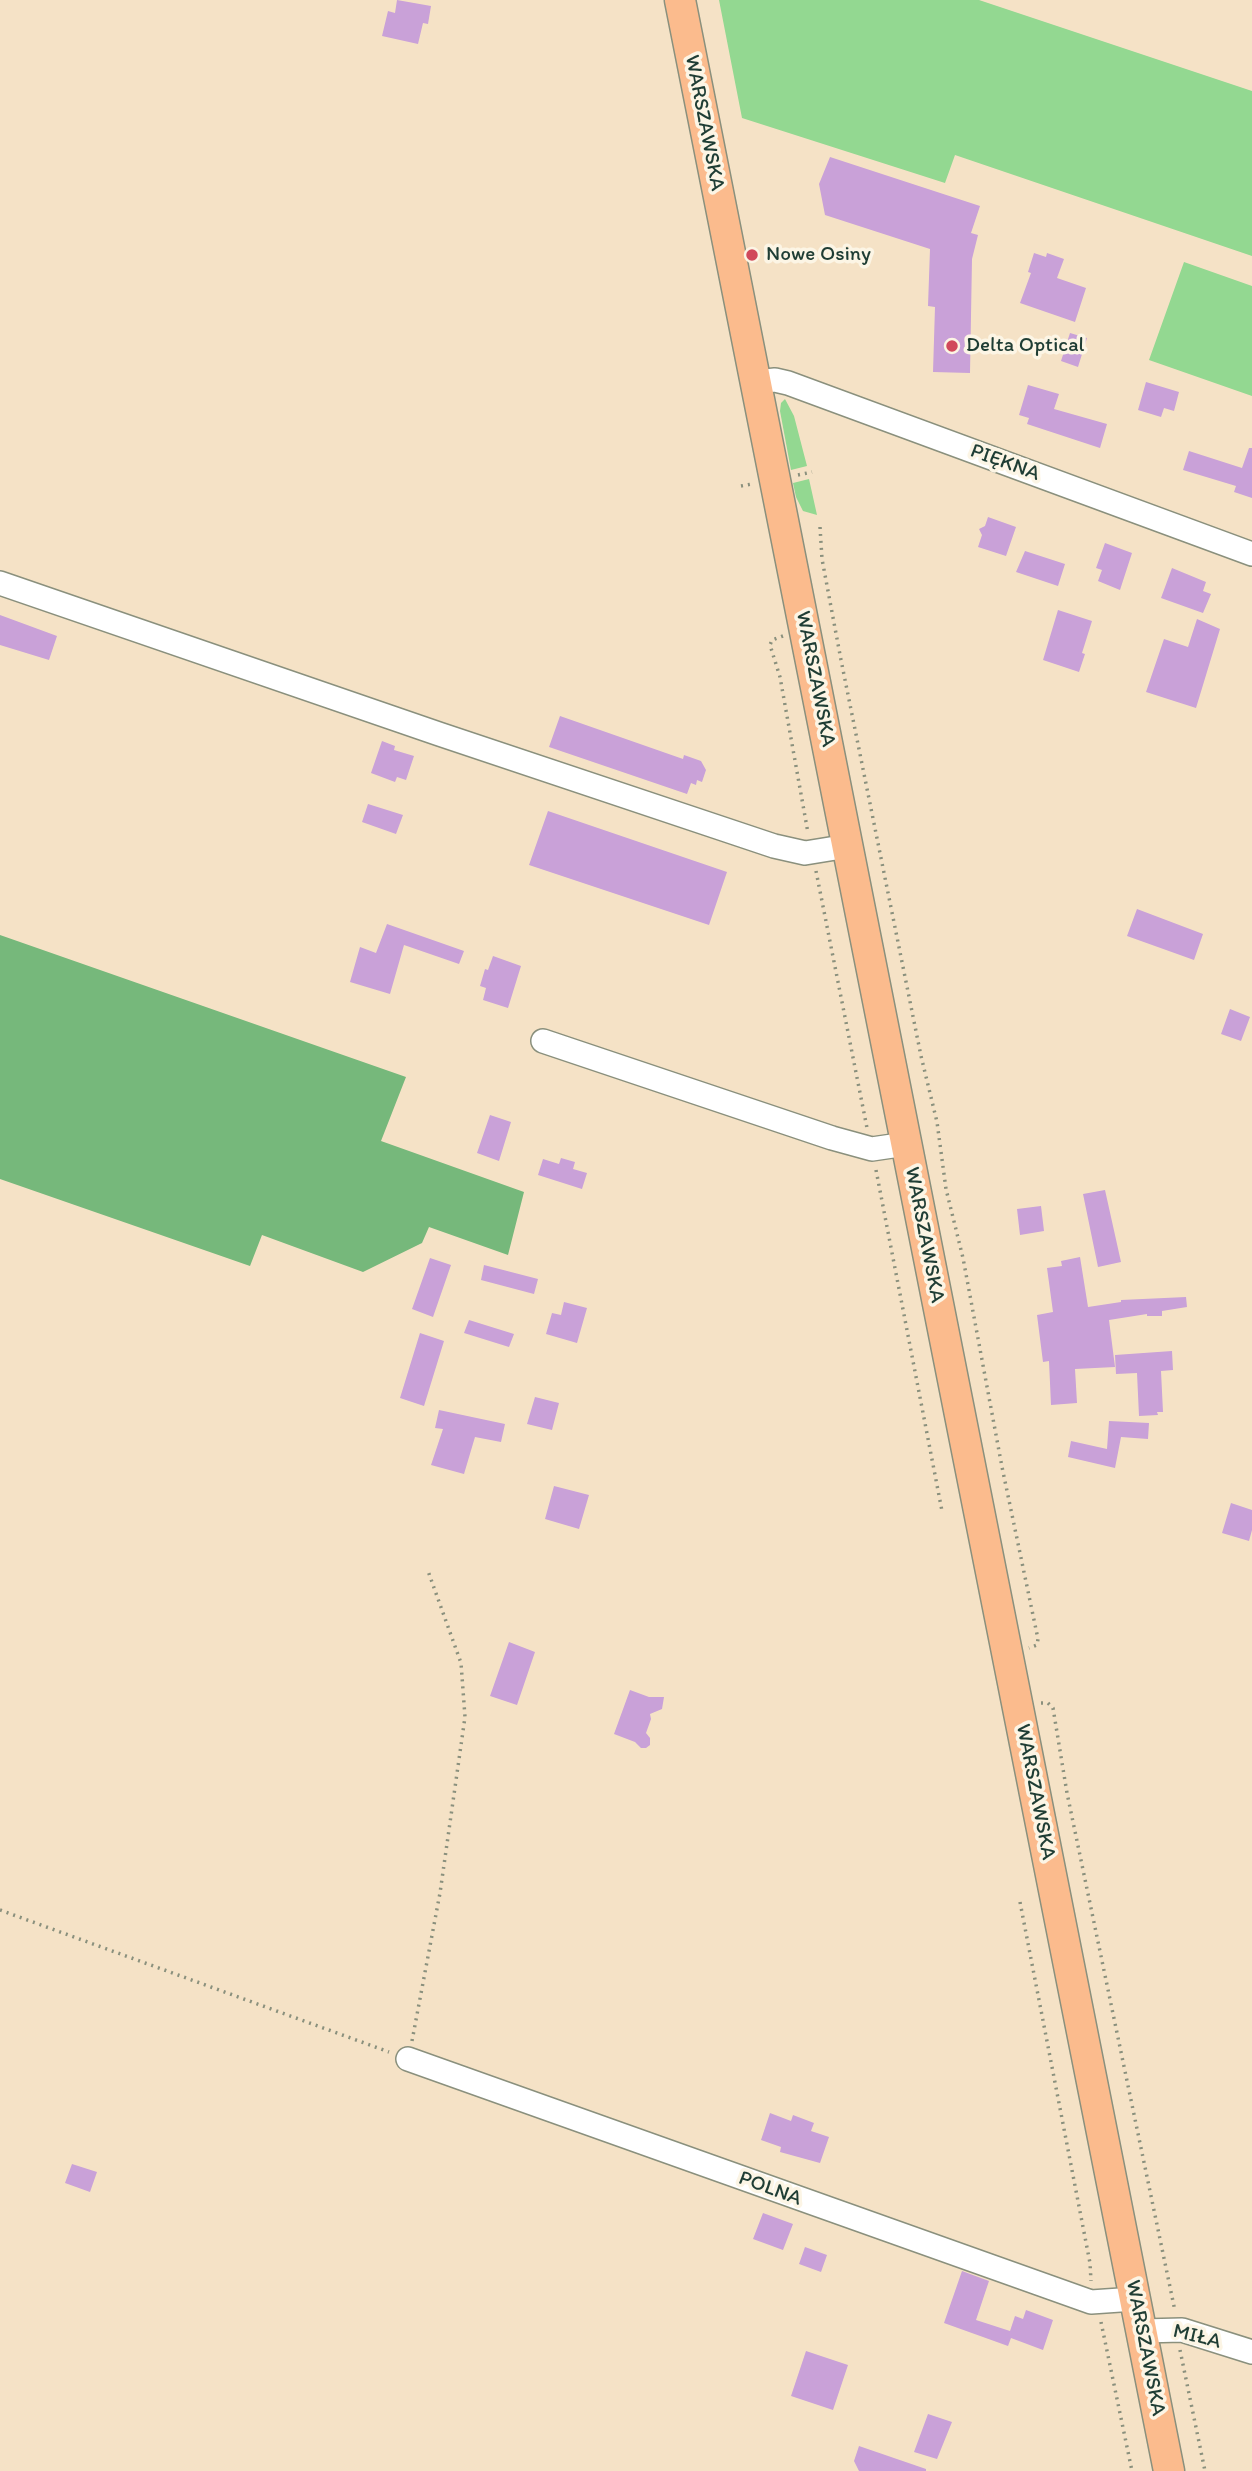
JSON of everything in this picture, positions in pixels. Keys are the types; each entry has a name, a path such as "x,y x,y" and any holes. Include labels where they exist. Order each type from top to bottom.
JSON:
{"main road":[{"name":"WARSZAWSKA","path":"680,0 1169,2471"}],"street":[{"name":"PIĘKNA","path":"756,383 775,380 788,383 1252,554"},
{"path":"0,583 761,842 805,853 848,846"},
{"path":"543,1041 872,1149 906,1144"},
{"name":"POLNA","path":"408,2059 879,2228 1095,2302 1135,2300"},
{"name":"MIŁA","path":"1142,2331 1177,2329 1252,2352"}],"path":[{"path":"820,527 822,559 841,660 918,1043 937,1122 946,1189 963,1258 1038,1639 1037,1646 1026,1649"},
{"path":"785,632 786,635 772,640 770,645 780,677 812,852 889,1226 942,1511"},
{"path":"0,1910 408,2059 442,1881 465,1717 461,1663 428,1571"},
{"path":"1036,1703 1048,1703 1053,1709 1067,1793 1151,2188 1205,2471"},
{"path":"1020,1902 1090,2263 1092,2294 1102,2325 1132,2471"}],"green space":[{"path":"719,0 979,0 1252,91 1252,256 955,155 945,183 742,118"},
{"path":"1184,262 1252,286 1252,396 1149,360"},
{"path":"785,399 794,416 807,466 791,470 780,411 781,403"},
{"path":"809,479 817,515 803,511 796,497 793,483"},
{"path":"0,935 406,1077 381,1141 524,1192 508,1255 429,1227 422,1243 363,1272 262,1235 250,1266 0,1179"}],"building":[{"path":"397,0 431,6 428,24 423,23 418,44 382,36 388,11 395,13"},
{"path":"830,157 980,206 971,233 978,235 972,259 970,373 933,372 935,307 928,306 930,249 825,215 819,184"},
{"path":"1034,253 1046,257 1047,253 1064,259 1057,278 1086,288 1075,322 1020,303 1031,273 1028,272"},
{"path":"1070,333 1087,338 1078,367 1061,361"},
{"path":"1146,382 1179,392 1174,411 1164,408 1161,417 1138,410"},
{"path":"1028,385 1059,394 1054,409 1107,424 1100,448 1027,424 1029,418 1019,415"},
{"path":"1249,448 1252,448 1252,498 1234,492 1236,486 1183,470 1189,451 1242,468"},
{"path":"988,517 1016,527 1006,556 978,547 982,535 979,529 985,526"},
{"path":"1105,543 1132,553 1120,590 1098,581 1102,570 1096,568"},
{"path":"1025,551 1065,564 1058,586 1016,572"},
{"path":"1172,568 1206,582 1203,591 1211,594 1203,613 1161,598"},
{"path":"1058,610 1092,621 1079,672 1043,660"},
{"path":"0,615 57,636 49,660 0,645"},
{"path":"1197,619 1220,629 1196,708 1146,692 1164,639 1188,647"},
{"path":"560,716 683,759 684,755 701,761 706,770 702,782 697,780 696,785 691,783 687,794 549,747"},
{"path":"382,741 395,746 394,750 414,756 406,780 397,777 395,782 371,773"},
{"path":"368,804 403,815 396,834 362,822"},
{"path":"548,811 727,872 709,925 529,865"},
{"path":"1137,909 1203,934 1194,960 1127,936"},
{"path":"387,924 464,951 459,964 404,945 390,994 350,982 360,947 376,953"},
{"path":"493,956 521,966 508,1008 483,1000 486,988 480,986 485,969 488,970"},
{"path":"1230,1009 1250,1017 1241,1041 1221,1034"},
{"path":"490,1115 511,1122 499,1161 477,1153"},
{"path":"561,1158 575,1162 573,1169 587,1173 582,1189 538,1175 543,1159 559,1164"},
{"path":"1105,1190 1121,1262 1098,1267 1083,1194"},
{"path":"1041,1206 1044,1231 1020,1235 1017,1209"},
{"path":"1080,1257 1088,1307 1121,1300 1186,1297 1187,1307 1162,1311 1162,1316 1147,1314 1109,1320 1115,1367 1075,1369 1077,1403 1051,1405 1049,1361 1043,1362 1037,1315 1053,1312 1047,1268 1062,1266 1061,1261"},
{"path":"430,1258 451,1265 433,1317 412,1309"},
{"path":"484,1265 538,1279 534,1294 481,1280"},
{"path":"564,1302 587,1308 577,1343 546,1334 552,1313 561,1315"},
{"path":"469,1320 514,1334 509,1347 464,1333"},
{"path":"420,1333 444,1341 424,1406 400,1398"},
{"path":"1172,1351 1173,1370 1161,1371 1163,1412 1157,1412 1158,1415 1139,1416 1137,1373 1116,1374 1115,1355"},
{"path":"535,1397 559,1403 552,1430 527,1424"},
{"path":"439,1410 505,1424 501,1442 475,1437 464,1474 431,1465 443,1429 435,1428"},
{"path":"1109,1421 1149,1423 1148,1439 1121,1437 1115,1468 1068,1457 1071,1441 1107,1449"},
{"path":"554,1486 589,1495 579,1529 545,1519"},
{"path":"1231,1503 1252,1510 1249,1541 1222,1533"},
{"path":"509,1642 535,1652 517,1705 490,1696"},
{"path":"630,1690 649,1697 664,1697 662,1709 650,1714 646,1733 650,1738 650,1745 646,1748 614,1734"},
{"path":"770,2113 791,2121 793,2115 814,2123 811,2131 829,2137 820,2163 780,2152 781,2147 761,2140"},
{"path":"72,2164 97,2172 90,2192 65,2183"},
{"path":"763,2213 793,2224 783,2250 753,2239"},
{"path":"805,2247 827,2255 821,2272 799,2264"},
{"path":"962,2271 989,2281 976,2320 1010,2331 1015,2316 1023,2319 1026,2310 1053,2320 1043,2350 1011,2338 1008,2346 944,2323"},
{"path":"806,2351 848,2365 833,2410 791,2396"},
{"path":"928,2414 952,2422 937,2459 914,2452"},
{"path":"859,2446 926,2471 859,2471 854,2461"}],"place":[{"name":"Nowe Osiny","path":"752,255"},
{"name":"Delta Optical","path":"952,346"}]}
